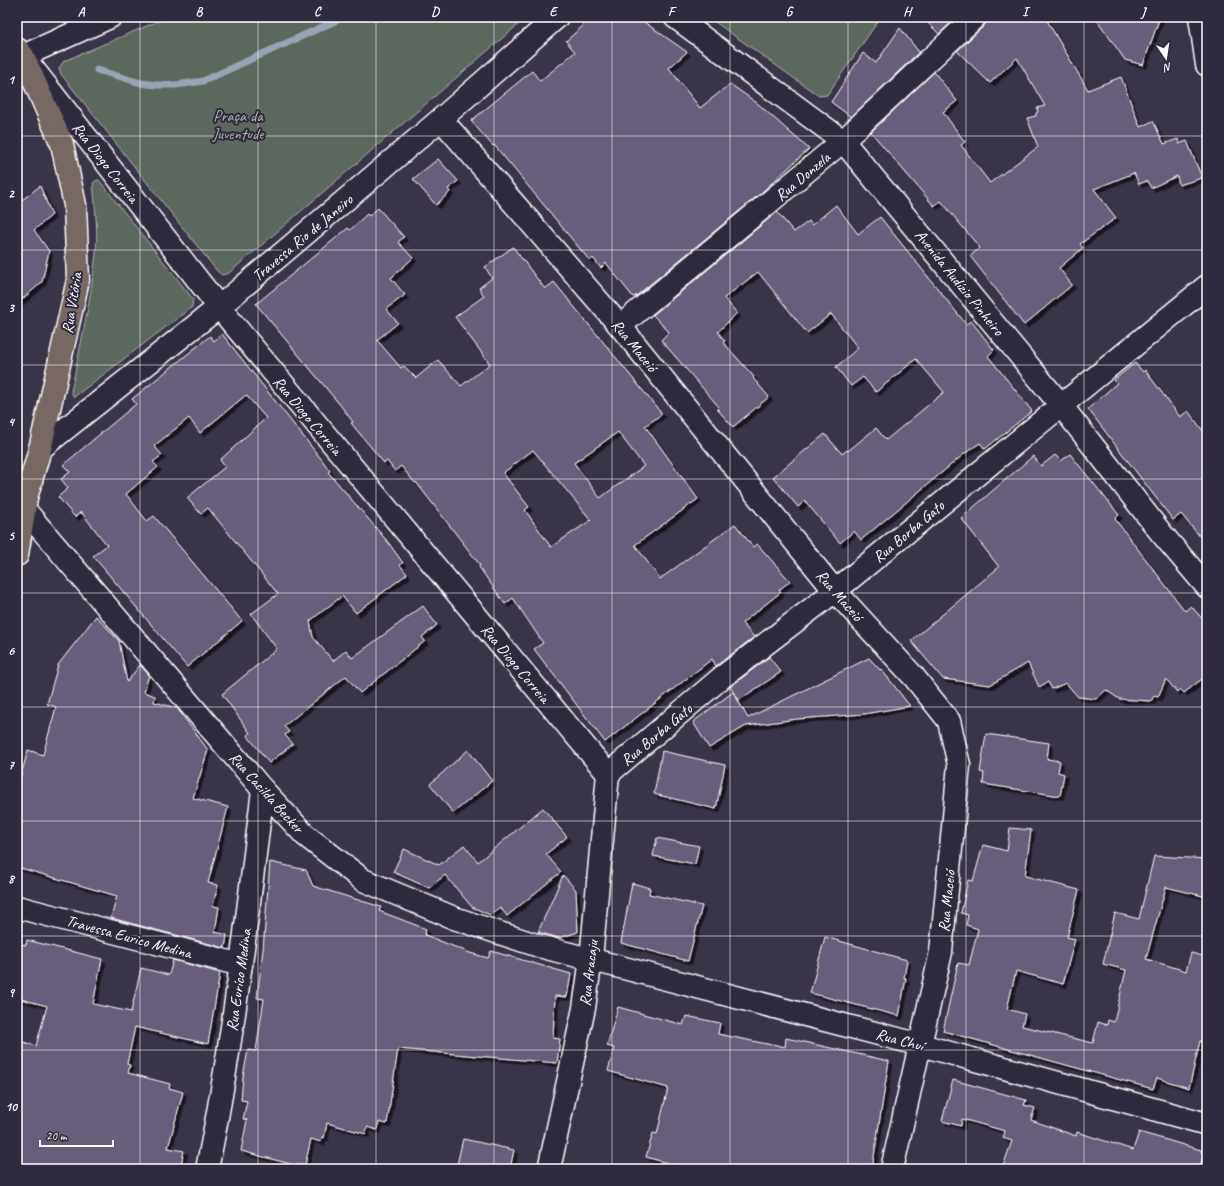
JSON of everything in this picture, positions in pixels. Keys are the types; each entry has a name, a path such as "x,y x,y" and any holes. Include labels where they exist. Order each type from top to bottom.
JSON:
{"main road":[{"name":"Rua Vitória","path":"17,555 21,500 40,449 78,280 75,205 62,144 20,52"}],"street":[{"path":"20,52 110,17"},
{"name":"Travessa Rio de Janeiro","path":"40,449 219,307 441,120 557,17"},
{"name":"Avenida Audízio Pinheiro","path":"675,17 843,141 1060,404 1162,534 1207,587"},
{"name":"Rua Donzela","path":"620,326 843,141 975,17"},
{"path":"1200,17 1207,65"},
{"name":"Rua Diogo Correia","path":"20,52 219,307 608,774"},
{"name":"Rua Maceió","path":"441,120 620,326 835,591 914,677 949,722 959,765 941,952 892,1169"},
{"name":"Rua Borba Gato","path":"608,774 721,678 835,591 1060,404 1207,286"},
{"name":"Rua Cacilda Becker","path":"21,500 263,790 305,835 363,880 454,918 539,946 591,959"},
{"name":"Rua Aracaju","path":"549,1169 584,1008 591,959 608,774"},
{"name":"Rua Euríco Medina","path":"207,1169 241,965 263,790"},
{"name":"Travessa Eurico Medina","path":"17,907 241,965"},
{"name":"Rua Chuí","path":"591,959 921,1045 1207,1124"}],"green space":[{"name":"Praça da Juventude","path":"168,17 527,17 229,273 222,275 217,271 61,74 59,68 64,61"},
{"path":"708,17 881,17 827,95 819,96"},
{"path":"99,180 193,299 192,307 74,397 71,392 88,306 97,244 93,183"}],"building":[{"path":"593,17 637,17 687,52 669,68 700,108 730,84 757,103 809,149 761,193 633,297 606,263 601,268 593,258 590,261 494,145 493,146 471,121 532,71 540,81 575,52 566,41"},
{"path":"922,17 957,17 939,34"},
{"path":"987,17 1045,17 1088,90 1121,77 1140,127 1153,121 1164,144 1178,139 1179,144 1187,141 1202,178 1179,185 1177,176 1151,188 1147,181 1139,184 1134,173 1094,189 1116,218 1080,244 1083,248 1059,268 1072,285 1024,325 970,256 980,248 941,201 934,206 871,132 934,72 957,101 943,112 965,142 961,145 990,183 1038,147 1027,118 1036,116 1036,113 1038,112 1037,108 1045,106 1017,58 990,83 957,51 984,26"},
{"path":"1095,17 1160,17 1143,65 1125,60"},
{"path":"900,28 919,52 851,117 831,102 863,53 876,63"},
{"path":"438,159 458,181 448,189 450,192 436,205 413,179"},
{"path":"40,186 52,215 34,230 49,251 42,282 17,304 17,204"},
{"path":"836,205 858,234 880,217 966,324 971,321 994,350 988,356 1032,411 985,449 980,443 964,454 861,540 854,531 840,543 805,501 798,507 773,477 825,434 842,454 847,450 848,451 876,428 886,440 944,392 916,359 876,392 863,377 851,386 836,367 858,348 831,314 807,333 758,272 724,298 737,313 718,332 725,341 723,342 754,377 753,378 769,397 733,427 717,409 719,407 661,340 669,332 653,315 777,212 794,232 809,221 812,225"},
{"path":"378,208 404,237 398,242 413,258 391,278 405,295 386,309 398,323 377,340 401,368 404,366 416,378 438,360 461,386 490,364 455,317 484,296 479,288 492,278 485,267 513,247 545,289 554,282 662,414 645,426 698,499 635,545 660,579 735,524 753,547 757,544 790,581 779,590 781,592 742,623 754,637 716,666 712,659 605,742 534,649 543,643 513,598 505,604 479,567 480,565 416,482 415,483 401,466 395,471 387,461 384,463 351,423 353,422 341,406 256,304 348,228 350,230 367,214 369,216","holes":["618,432 644,466 600,498 574,463","533,450 591,520 551,547 525,510 529,507 503,473"]},
{"path":"222,334 322,460 330,471 328,472 388,542 403,563 400,565 407,574 356,613 342,596 310,621 313,637 333,661 346,650 352,658 423,606 437,625 422,637 425,641 360,693 346,676 284,726 289,732 285,735 293,744 269,763 247,735 250,733 222,694 277,649 251,614 278,594 208,508 201,514 187,498 225,467 220,460 266,418 246,395 200,433 189,418 154,446 162,455 153,462 158,467 126,494 147,521 154,516 242,621 187,667 93,556 107,545 81,512 75,517 58,497 68,488 61,479 70,472 63,465 136,404 132,399 210,336 214,341"},
{"path":"1135,363 1143,372 1145,370 1180,417 1188,411 1207,436 1207,545 1181,514 1173,520 1088,409 1117,383 1114,380"},
{"path":"1070,454 1119,515 1115,519 1185,611 1191,606 1207,624 1207,675 1184,693 1180,689 1177,692 1166,679 1158,697 1154,696 1151,701 1119,699 1106,690 1096,699 1078,697 1066,683 1052,689 1048,682 1039,687 1028,663 990,685 943,679 911,641 999,567 961,518 1033,456 1041,466 1055,455 1061,461"},
{"path":"96,616 119,641 127,682 140,665 149,675 144,692 155,696 154,702 177,708 208,750 193,798 228,807 208,883 218,885 213,906 219,907 215,932 227,935 225,948 111,918 117,896 17,867 17,790 28,750 43,755 56,707 47,704 58,665"},
{"path":"769,657 781,672 739,700 730,687"},
{"path":"869,658 880,670 881,669 910,706 864,714 797,719 746,726 709,748 693,722 733,692 748,718"},
{"path":"986,734 1049,743 1047,759 1060,761 1058,772 1064,774 1060,796 983,784 984,773 980,772"},
{"path":"468,750 492,781 453,813 430,784"},
{"path":"662,751 725,765 716,809 654,794"},
{"path":"543,808 567,837 546,854 561,872 507,916 500,907 490,915 472,907 445,875 429,888 393,872 404,849 439,865 464,845 478,862"},
{"path":"1010,828 1031,830 1025,876 1079,890 1067,937 1075,939 1063,984 1016,971 1007,1009 1025,1014 1022,1026 1093,1043 1098,1022 1107,1025 1108,1020 1114,1022 1126,970 1103,964 1115,913 1139,919 1154,856 1207,859 1207,897 1166,887 1146,959 1186,971 1191,953 1207,957 1207,1043 1200,1041 1189,1088 1157,1078 1153,1089 943,1031 958,963 969,965 978,929 966,925 968,915 961,913 968,880 973,881 983,845 1007,851"},
{"path":"657,838 699,846 695,864 653,856"},
{"path":"270,862 306,870 313,886 381,907 379,911 426,929 425,935 470,953 488,958 491,951 571,974 567,997 555,996 553,1038 560,1039 557,1063 398,1049 387,1124 379,1122 377,1130 367,1127 366,1134 327,1123 324,1138 322,1137 321,1142 311,1139 305,1165 299,1163 298,1166 241,1151 247,1120 243,1119 247,1101 241,1100 243,1077 248,1050 256,1051 264,999 257,998 263,950"},
{"path":"563,875 576,890 578,932 559,938 538,932"},
{"path":"632,883 650,888 649,894 702,906 688,961 621,943"},
{"path":"825,937 907,960 904,978 906,978 899,1016 810,993"},
{"path":"27,940 102,959 93,1004 131,1012 141,968 169,975 173,960 220,973 208,1044 135,1027 127,1064 130,1065 128,1073 170,1084 169,1088 183,1092 168,1148 184,1151 180,1169 17,1169 17,1040 36,1046 47,1006 17,998 17,943 26,945"},
{"path":"618,1007 683,1025 686,1016 720,1023 718,1034 772,1045 785,1047 786,1038 889,1061 872,1169 688,1169 646,1157 653,1133 657,1134 668,1088 608,1071 614,1048 607,1046"},
{"path":"953,1080 1026,1100 1024,1105 1035,1108 1031,1120 1076,1136 1077,1132 1133,1150 1139,1132 1201,1150 1201,1152 1204,1153 1199,1169 1002,1169 1012,1141 1003,1138 1005,1131 962,1119 961,1126 942,1121"},
{"path":"463,1139 514,1150 510,1169 456,1169"}],"waterway":[{"path":"97,70 141,83 157,85 176,85 203,81 344,17"}]}
